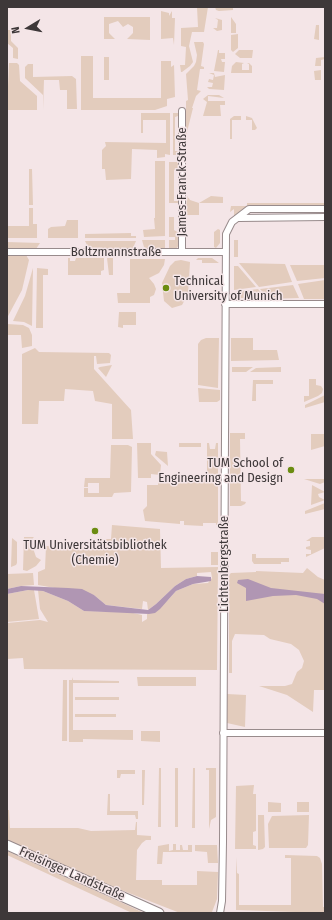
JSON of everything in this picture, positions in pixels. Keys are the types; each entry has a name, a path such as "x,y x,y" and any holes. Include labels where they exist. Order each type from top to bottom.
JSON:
{"main road":[{"name":"Freisinger Landstraße","path":"7,845 159,913"}],"street":[{"name":"James-Franck-Straße","path":"182,111 182,252"},
{"path":"239,218 249,208 325,209"},
{"path":"239,218 325,218"},
{"name":"Lichtenbergstraße","path":"217,913 222,911 225,252 227,228 239,218"},
{"name":"Boltzmannstraße","path":"7,252 225,252"},
{"path":"225,304 325,304"},
{"path":"223,733 325,733"}],"shaded area":[{"path":"197,7 208,7 204,32 192,32 189,46 193,62 181,72 180,65 185,65 186,47 181,46 181,28 198,27"},
{"path":"215,7 233,7 233,10 219,11 216,10"},
{"path":"161,11 169,13 169,16 172,11 172,18 175,18 174,45 173,38 161,39"},
{"path":"104,17 150,17 150,40 127,39 133,33 133,27 128,24 123,27 118,21 109,24 109,33 115,39 104,39"},
{"path":"231,17 236,24 236,33 231,33"},
{"path":"215,18 222,20 222,30 217,31 213,28 217,28 218,20"},
{"path":"316,25 319,25 319,40 314,39"},
{"path":"7,30 11,30 11,41 18,48 18,59 13,58 13,48 7,43"},
{"path":"238,34 238,48 233,52 231,50 231,35"},
{"path":"194,42 203,42 204,44 201,66 204,67 204,69 200,69 197,90 201,91 196,96 192,108 186,136 186,101 188,100 186,74 196,62 197,55"},
{"path":"218,50 219,53 225,53 225,59 221,59 222,62 225,62 224,72 214,71"},
{"path":"239,50 253,50 252,58 240,58 235,54"},
{"path":"81,56 93,56 93,98 161,98 161,61 171,61 171,67 174,65 175,97 167,99 167,106 155,110 81,110"},
{"path":"104,57 109,57 109,80 104,80"},
{"path":"325,57 325,59 321,60 321,66 315,66 316,58"},
{"path":"236,62 244,63 242,64 242,70 249,70 249,64 247,63 249,63 252,66 252,73 231,73 232,66"},
{"path":"9,63 17,63 19,65 20,81 37,96 37,110 7,110"},
{"path":"28,64 33,64 33,77 72,76 76,79 77,109 67,109 67,90 60,90 59,80 44,80 43,110 43,95 25,78 25,67"},
{"path":"321,70 321,80 315,80 314,71"},
{"path":"209,73 214,73 215,77 225,75 224,90 209,89 207,87 212,87 213,83 208,82 209,79 213,80 214,75"},
{"path":"208,95 219,95 224,98 208,96 208,101 225,101 225,105 220,105 221,116 203,116 207,102 203,99"},
{"path":"141,113 170,113 170,155 165,154 165,157 157,158 157,150 132,149 131,179 106,180 105,169 102,169 102,150 106,146 105,142 166,143 166,120 143,120 143,133 141,133"},
{"path":"173,113 178,113 178,116 175,117 175,151 180,151 180,155 173,155"},
{"path":"234,116 241,116 241,120 232,120 232,139 230,139 230,119"},
{"path":"246,116 252,118 257,128 255,130 252,130 252,120 246,120"},
{"path":"155,161 165,161 165,236 144,237 143,230 155,229"},
{"path":"169,162 177,162 179,166 179,170 174,170 174,201 180,201 178,203 169,203"},
{"path":"29,169 32,169 33,205 29,205"},
{"path":"187,196 190,200 199,203 199,215 186,215"},
{"path":"211,196 223,197 223,203 199,203"},
{"path":"247,203 325,203 325,206 255,206 240,212 234,217 234,209 230,212 231,206 247,206"},
{"path":"29,208 33,208 33,224 37,224 37,238 7,238 7,226 29,226"},
{"path":"169,217 174,217 174,230 179,233 179,245 176,249 169,250 169,240 175,240 175,237 169,237"},
{"path":"67,220 78,220 78,238 48,238 48,229 51,227 65,226"},
{"path":"218,229 220,230 220,243 216,248 214,247 214,232"},
{"path":"131,233 131,236 136,236 136,238 85,238 85,234"},
{"path":"142,240 165,240 165,249 147,249 144,247"},
{"path":"234,240 238,240 238,257 234,257"},
{"path":"85,241 136,241 133,248 130,249 89,249"},
{"path":"7,242 40,243 36,249 7,249"},
{"path":"7,255 26,255 29,260 22,290 7,318"},
{"path":"68,258 70,258 70,261 75,261 76,258 104,258 104,270 101,271 101,275 68,275"},
{"path":"107,258 113,258 113,275 109,275"},
{"path":"198,258 212,258 219,263 202,263 202,260 196,260"},
{"path":"130,259 165,259 164,265 159,273 149,278 156,289 154,295 150,297 150,303 118,303 117,293 130,293"},
{"path":"181,260 190,262 188,294 182,305 172,308 164,301 162,283 170,266 175,261"},
{"path":"239,263 285,264 292,282 259,287"},
{"path":"290,265 325,265 325,278 297,281"},
{"path":"234,266 238,266 256,287 234,290"},
{"path":"33,268 32,326 24,322 13,321 25,296"},
{"path":"37,268 48,269 48,275 43,275 43,328 36,328"},
{"path":"325,280 325,299 304,299 298,284"},
{"path":"293,285 299,298 269,299 260,289"},
{"path":"258,289 266,298 233,298 234,292"},
{"path":"119,312 136,312 136,325 123,325 123,328 118,327"},
{"path":"7,324 23,325 29,328 32,335 32,346 22,348 21,335 7,335"},
{"path":"206,338 219,338 218,388 198,385 198,344 201,340"},
{"path":"231,338 253,338 253,350 277,350 279,360 231,361"},
{"path":"35,348 39,352 109,353 111,355 110,363 97,364 96,356 94,356 94,369 131,410 133,439 112,439 112,404 95,401 93,391 65,389 64,401 39,401 38,424 22,424 22,354"},
{"path":"112,365 106,377 98,368 100,367"},
{"path":"232,367 253,367 246,372 232,372"},
{"path":"281,367 281,372 250,372 256,368"},
{"path":"309,379 316,379 316,385 321,386 323,389 322,393 318,396 304,402 304,396 309,396"},
{"path":"253,380 273,380 273,384 256,384 256,401 252,401"},
{"path":"198,388 220,390 220,400 217,402 199,402"},
{"path":"325,395 325,402 305,408 305,405"},
{"path":"230,433 245,433 245,439 240,439 241,501 246,502 241,506 230,506"},
{"path":"311,434 325,434 325,446 311,450"},
{"path":"137,443 151,443 151,454 161,465 160,475 151,474 151,478 138,478"},
{"path":"179,443 201,443 201,447 179,447"},
{"path":"207,443 209,443 210,449 215,449 216,443 218,443 218,474 207,475"},
{"path":"111,445 128,445 132,447 131,492 114,493 112,497 84,497 84,488 88,488 88,493 99,493 99,483 88,483 88,487 84,487 85,478 110,478"},
{"path":"156,451 167,452 168,466 155,455"},
{"path":"218,478 218,525 216,525 216,523 203,523 203,526 184,525 184,521 180,521 180,524 145,521 143,510 147,506 147,485 158,485 158,479"},
{"path":"304,479 325,479 325,482 320,484"},
{"path":"312,485 325,492 318,494 319,497 325,500 311,505"},
{"path":"325,503 325,509 305,514 305,511"},
{"path":"112,525 160,529 161,568 218,567 217,670 24,669 23,658 7,659 7,623 40,620 48,622 40,609 38,590 68,601 84,611 129,612 142,615 142,622 147,619 147,614 168,600 176,591 193,584 208,583 212,578 211,572 197,573 197,576 186,579 175,586 148,610 147,602 143,601 142,609 106,605 94,595 38,585 38,572 45,569 46,546 99,547 99,539 111,539"},
{"path":"24,537 34,537 32,539 33,548 36,557 41,560 36,566 27,571 23,570"},
{"path":"312,537 325,537 325,548 306,557 306,554 311,554 311,550 306,549 306,547 310,546 310,541 306,541"},
{"path":"12,538 17,542 17,563 11,567"},
{"path":"211,552 218,552 218,565 211,565"},
{"path":"252,554 256,554 256,558 289,558 289,562 281,562 281,564 254,564 252,561"},
{"path":"307,568 318,577 325,580 325,690 314,690 313,712 287,695 259,686 285,686 292,684 297,672 302,668 304,661 299,650 291,644 270,639 264,635 235,634 232,641 232,673 229,673 229,575 231,573 256,571 303,573"},
{"path":"33,573 34,585 7,589 7,574"},
{"path":"197,576 211,577 211,581 193,584 176,591 160,609 155,613 149,614 84,611 68,601 43,591 28,590 7,594 7,589 21,586 82,589 94,595 106,605 148,610 175,586 186,579"},
{"path":"248,579 271,588 325,594 325,604 317,599 296,595 273,596 246,601 246,588 237,583 238,580"},
{"path":"34,590 39,619 7,622 7,594"},
{"path":"72,677 73,680 119,681 119,683 73,683 73,730 133,730 133,740 83,739 83,742 69,742 69,680 72,680"},
{"path":"137,677 196,677 196,686 138,686"},
{"path":"63,680 67,680 67,741 62,741"},
{"path":"227,694 246,695 245,727 227,723"},
{"path":"75,697 119,697 119,700 75,700"},
{"path":"75,714 116,714 116,717 75,717"},
{"path":"141,731 160,731 160,742 141,741"},
{"path":"159,768 161,768 161,827 158,827"},
{"path":"175,768 178,768 178,827 175,827"},
{"path":"193,768 195,768 195,828 192,828"},
{"path":"206,768 216,768 216,817 211,820 209,829 209,770 206,770"},
{"path":"117,770 135,770 135,774 121,774 120,778 117,778"},
{"path":"142,770 145,770 144,805 142,805"},
{"path":"254,785 253,794 256,794 256,831 253,832 253,845 256,846 256,849 235,849 236,786"},
{"path":"108,794 110,794 110,811 138,811 138,819 136,819 135,815 107,815"},
{"path":"268,802 281,803 281,812 268,812"},
{"path":"297,802 309,802 309,812 297,812"},
{"path":"7,810 9,810 10,828 78,828 91,831 135,830 137,822 137,835 151,836 151,840 146,840 137,850 136,880 162,880 162,885 197,885 197,871 218,872 217,899 212,912 180,913 88,877 11,842 7,840"},
{"path":"258,815 264,815 265,847 258,850"},
{"path":"309,815 308,845 306,848 269,848 268,824 272,816"},
{"path":"169,844 169,851 173,850 173,844 176,844 176,850 180,850 180,845 182,845 183,850 188,850 188,845 192,845 192,852 163,852 162,864 157,864 158,846"},
{"path":"195,845 217,845 218,863 208,863 207,852 195,851"},
{"path":"7,851 144,913 132,913 7,855"},
{"path":"285,855 317,856 320,858 322,864 323,907 325,907 325,913 236,910 236,857 237,873 239,874 239,905 291,905 291,858 285,858"}],"place":[{"name":"Technical University of Munich","path":"166,288"},
{"name":"TUM School of Engineering and Design","path":"291,470"},
{"name":"TUM Universitätsbibliothek (Chemie)","path":"95,531"}]}
